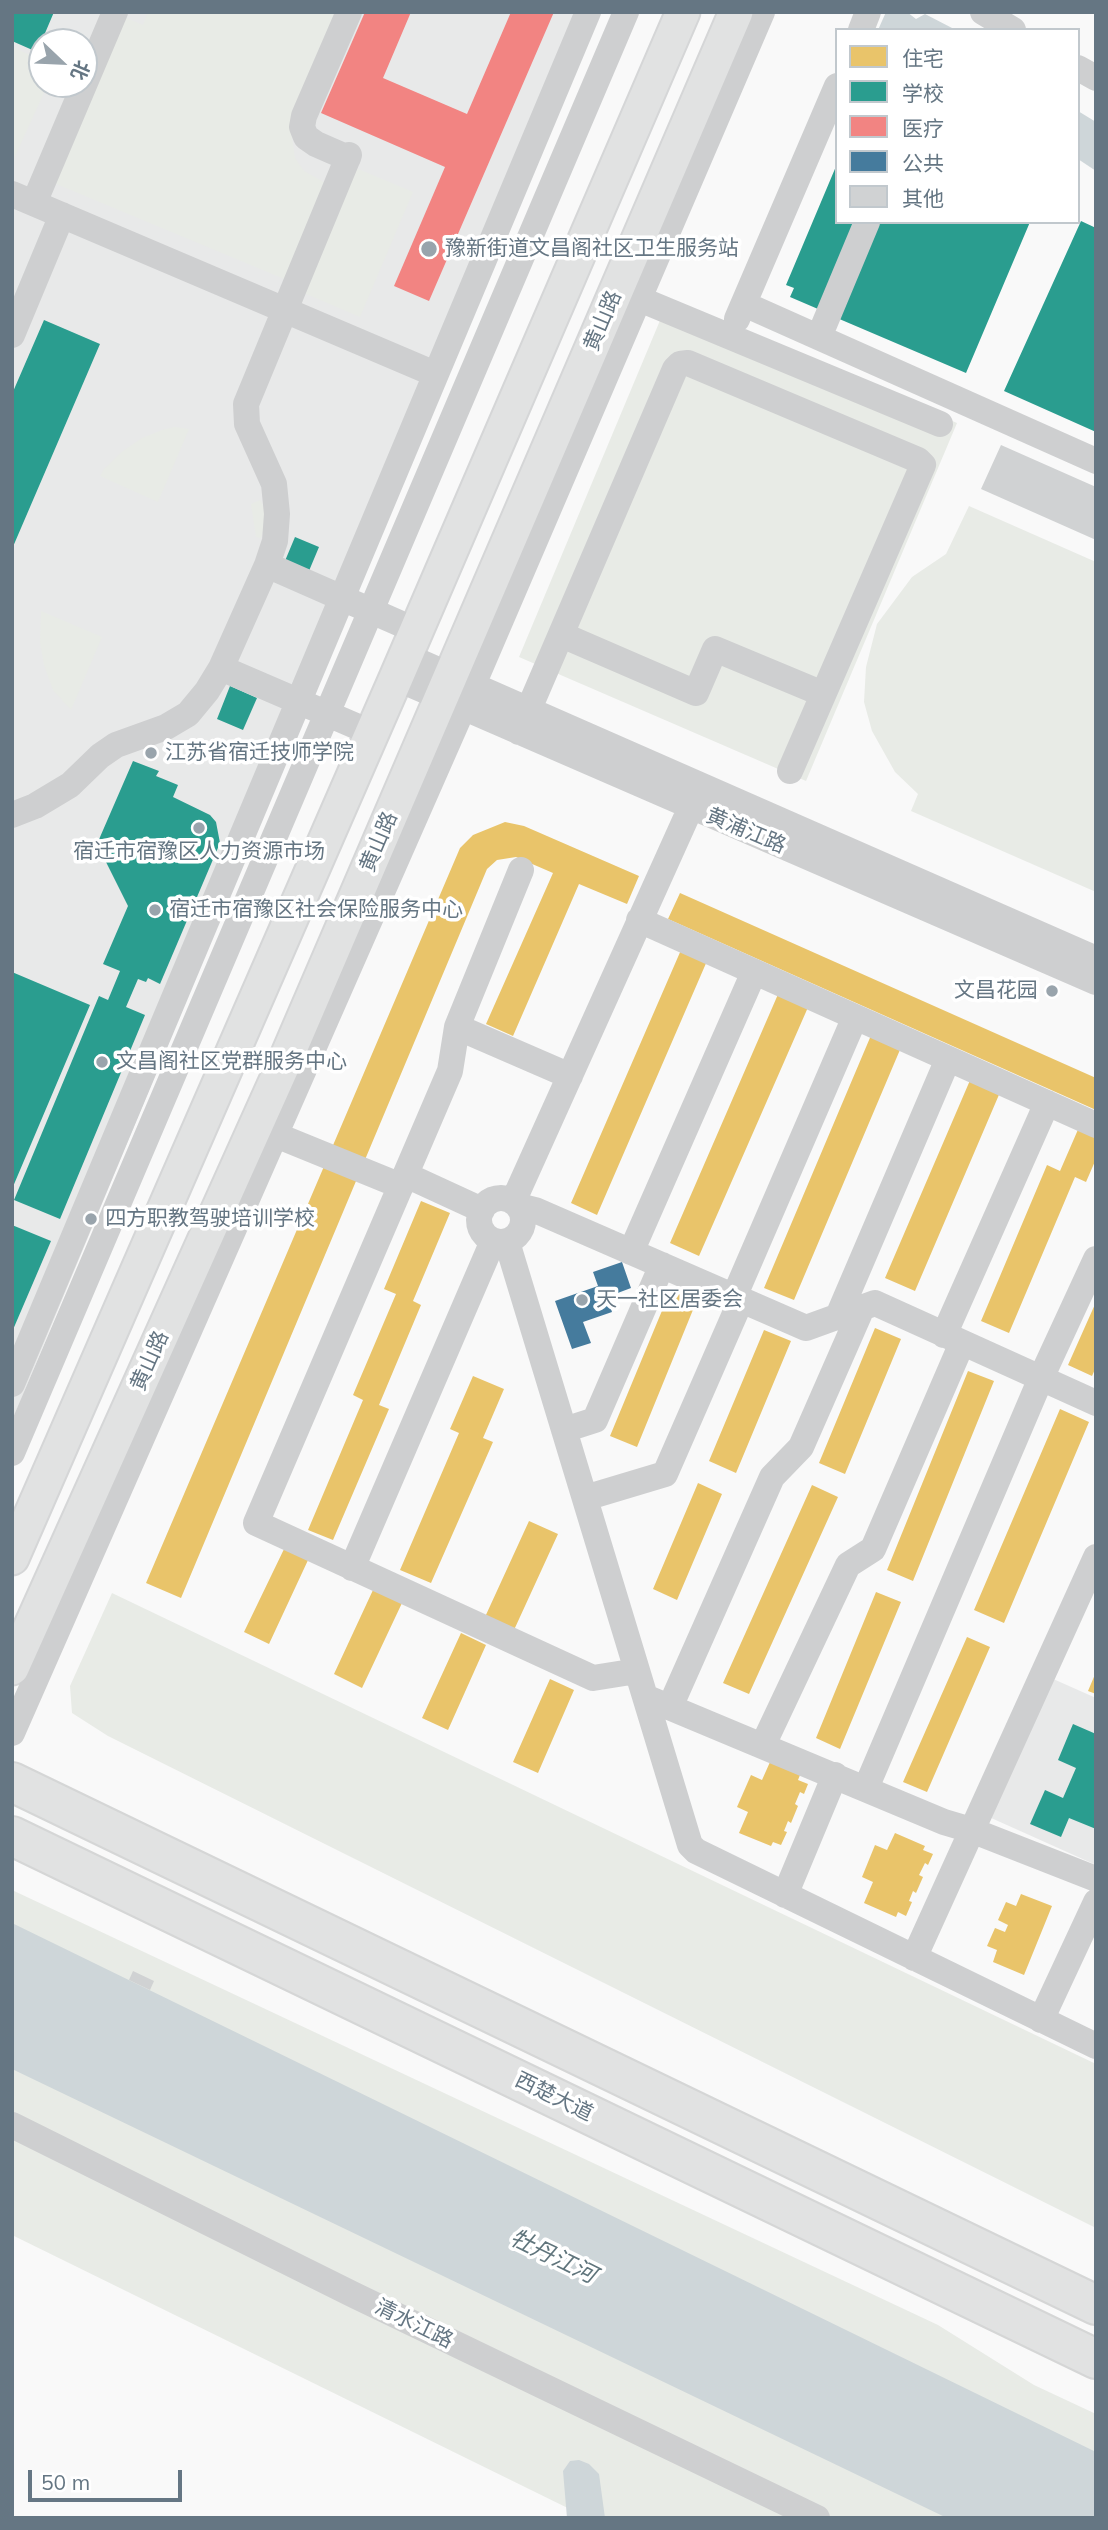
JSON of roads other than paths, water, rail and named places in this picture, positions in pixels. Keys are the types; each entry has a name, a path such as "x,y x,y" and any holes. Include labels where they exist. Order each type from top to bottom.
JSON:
{"highway":[{"path":"12,1782 1096,2305"},
{"name":"西楚大道","path":"12,1836 1096,2359"}],"main road":[{"path":"12,1558 683,12"},
{"name":"黄山路","path":"12,1668 265,1131 457,692 628,294 736,12"}],"street":[{"path":"115,12 23,198 435,374"},
{"path":"12,815 35,806 70,785 100,756 116,745 166,727 188,714 221,668 267,565 275,541 277,514 274,484 247,424 246,404 349,157 316,144 306,137 302,127 304,116 349,12"},
{"path":"12,1384 588,12"},
{"path":"12,1453 626,12"},
{"path":"762,12 628,294 940,424"},
{"path":"983,12 1010,28"},
{"path":"1080,69 1096,78"},
{"path":"730,336 835,91"},
{"path":"12,335 62,215"},
{"path":"819,337 866,224"},
{"path":"744,304 1096,461"},
{"path":"524,721 675,369 680,364 688,363 918,460 923,465 790,771"},
{"name":"黄浦江路","path":"267,565 371,611 406,655 457,692 1096,959"},
{"path":"562,635 696,692 715,649 823,694"},
{"path":"221,668 372,733"},
{"name":"黄浦江路","path":"524,721 691,807 1096,982"},
{"path":"516,1204 570,1076 691,807"},
{"path":"521,870 457,1027 450,1071 256,1523 593,1678 637,1671"},
{"path":"639,920 1096,1125"},
{"path":"631,1252 754,972"},
{"path":"585,1497 665,1474 855,1017"},
{"path":"457,1027 570,1076"},
{"path":"670,1707 772,1477 801,1447 948,1059"},
{"path":"763,1745 848,1565 873,1549 1047,1103"},
{"path":"12,1733 265,1131 482,1210"},
{"path":"516,1204 522,1213 523,1227 514,1238 500,1241 482,1231 482,1210 486,1204 499,1198 536,1210 806,1328 875,1303 1096,1403"},
{"path":"352,1567 500,1241"},
{"path":"500,1241 564,1430 690,1845 696,1851 1096,2046"},
{"path":"866,1788 1041,1378 1096,1259"},
{"path":"564,1430 595,1420 662,1265"},
{"path":"914,1958 1096,1557"},
{"path":"645,1697 944,1822 1096,1879"},
{"path":"785,1895 835,1775"},
{"path":"1041,2020 1096,1902"},
{"name":"清水江路","path":"12,2125 354,2295 817,2518"}],"water":[{"path":"886,12 907,12 916,19 925,14 952,28 879,28"},
{"path":"1080,112 1096,122 1096,171 1080,160"},
{"name":"牡丹江河","path":"12,1923 1096,2452 1096,2518 947,2518 12,2069"},
{"path":"579,2460 589,2464 599,2474 605,2518 567,2518 563,2471 570,2461"}],"place":[{"name":"豫新街道文昌阁社区卫生服务站","path":"429,249"},
{"name":"江苏省宿迁技师学院","path":"151,753"},
{"name":"宿迁市宿豫区人力资源市场","path":"199,828"},
{"name":"宿迁市宿豫区社会保险服务中心","path":"155,910"},
{"name":"文昌花园","path":"1052,991"},
{"name":"文昌阁社区党群服务中心","path":"102,1062"},
{"name":"四方职教驾驶培训学校","path":"91,1219"},
{"name":"天一社区居委会","path":"582,1300"}]}
